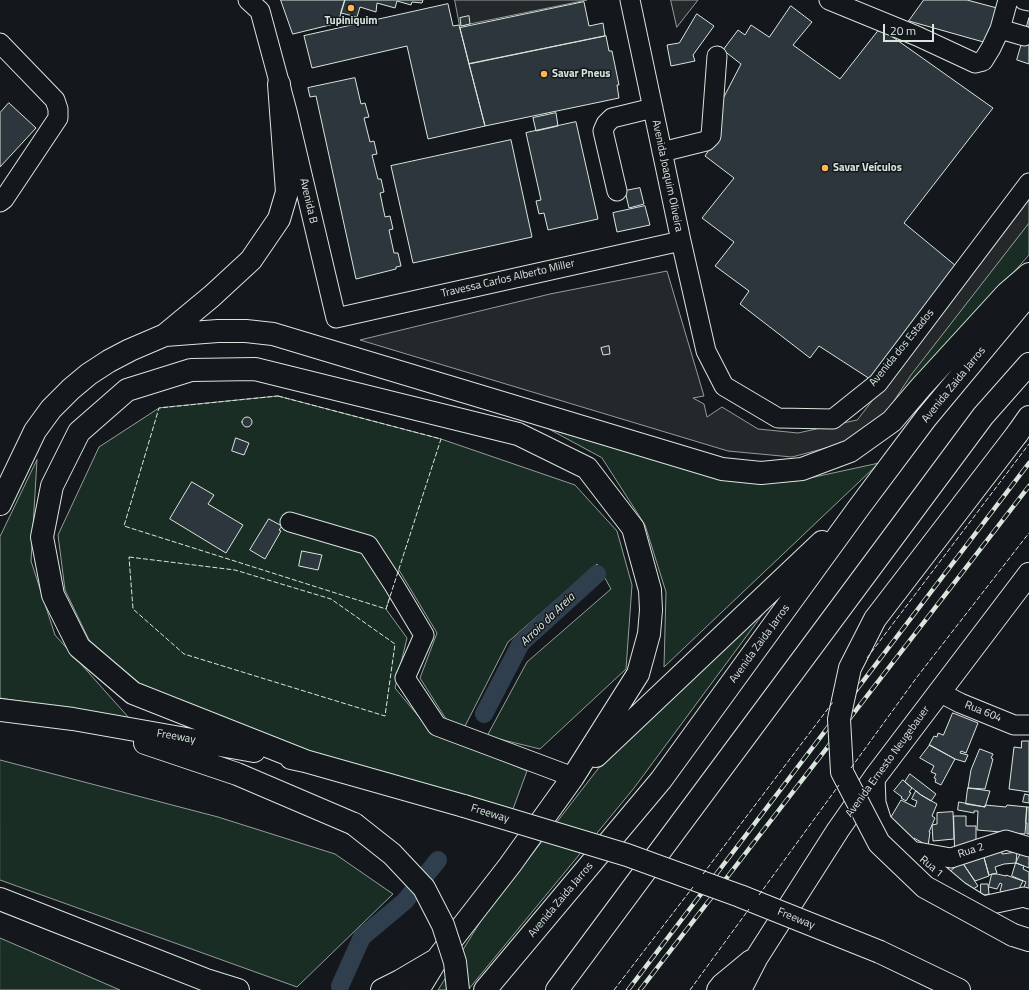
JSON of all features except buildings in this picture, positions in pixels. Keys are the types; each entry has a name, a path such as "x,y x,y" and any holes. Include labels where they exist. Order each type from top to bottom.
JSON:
{"main road":[{"path":"165,336 251,260 279,219 287,192 279,84"},
{"path":"0,504 35,431 61,399 89,374 130,350 165,336 218,331 246,331 273,334 722,469 761,473 802,469 850,451 892,421 1007,293 1029,274"},
{"name":"Avenida Zaida Jarros","path":"485,990 661,780 860,506 926,418 1029,294"},
{"path":"557,990 983,416 1029,364"},
{"path":"305,761 133,693 79,647 53,595 42,537 52,486 79,432 127,390 191,370 255,369 518,434 587,468 633,528 650,590 651,610 649,634 638,674 573,777 510,865 437,959 418,990"},
{"path":"1021,938 925,887 879,842 842,772 840,719 850,668 875,619 1023,426"},
{"path":"573,777 860,506"},
{"name":"Avenida Ernesto Neugebauer","path":"740,990 757,957 838,830 875,777 1029,574"},
{"name":"Freeway","path":"0,710 73,719 305,761 464,806 627,854 740,896 880,952 959,990"},
{"path":"73,719 237,774 354,824 392,854 424,888 443,925 454,962 458,990"},
{"path":"0,899 206,980 238,990"},
{"name":"Avenida Ernesto Neugebauer","path":"718,990 722,985 757,957"},
{"path":"382,990 437,959"}],"street":[{"name":"Avenida B","path":"248,0 260,10 287,111 336,318"},
{"name":"Avenida Joaquim Oliveira","path":"630,0 706,351"},
{"path":"829,0 917,36 975,63 983,61 991,48 1000,29 1008,0"},
{"path":"1024,0 1029,1"},
{"path":"1000,29 1024,36"},
{"path":"0,43 55,100 58,108 58,118 4,199 0,202"},
{"path":"662,152 706,141 711,136 717,56"},
{"path":"617,191 603,131 606,124 612,118 653,108"},
{"name":"Avenida dos Estados","path":"706,351 724,386 778,418 833,419 878,383 1029,183"},
{"name":"Travessa Carlos Alberto Miller","path":"336,318 681,241"},
{"path":"290,522 368,545 424,635 405,678 437,726 573,777"},
{"name":"Rua 604","path":"939,692 960,703 1014,725 1029,725"},
{"name":"Rua 1","path":"875,777 876,803 882,822 912,851 959,892 983,906 1024,897 1029,899"},
{"name":"Rua 2","path":"912,851 951,858 1006,840 1029,847"}],"green space":[{"path":"1029,223 1029,255 897,404 892,399"},
{"path":"278,396 441,439 575,485 617,531 632,585 626,669 540,749 487,736 527,662 611,589 597,564 508,642 464,728 446,719 420,678 437,633 399,570 386,609 407,638 395,688 430,730 527,771 513,809 306,750 146,689 90,642 65,590 58,535 99,447 159,408"},
{"path":"549,429 724,480 796,481 879,463 664,667 666,592 645,525 602,458"},
{"path":"37,460 31,561 55,635 130,719 0,698 0,537"},
{"path":"774,599 634,788 468,990 438,990 482,919 611,752"},
{"path":"0,760 218,817 335,854 393,894 297,987 0,880"},
{"path":"0,938 120,990 0,990"}],"shaded area":[{"path":"455,0 587,0 460,26"},
{"path":"671,0 698,0 677,27"},
{"path":"1029,197 1029,223 911,375 878,425 841,444 792,457 728,451 360,340 550,294 667,271 704,396 693,398 704,404 707,417 722,407 758,429 798,433 857,420"}],"waterway":[{"name":"Arroio da Areia","path":"484,714 521,643 597,574"},
{"name":"Arroio da Areia","path":"340,986 362,937 405,901 438,860"}],"railway":[{"path":"628,990 1029,463"},
{"path":"640,990 1029,486"}],"fence":[{"path":"278,396 441,439 386,609 124,526 159,408 278,396"},
{"path":"867,658 1029,444"},
{"path":"851,768 917,677 1029,533"},
{"path":"129,557 235,570 331,599 395,644 385,716 184,654 133,609 129,557"},
{"path":"703,874 833,702"},
{"path":"759,895 839,785"},
{"path":"614,990 693,887"},
{"path":"690,990 749,909"}],"place":[{"name":"Tupiniquim","path":"351,8"},
{"name":"Savar Pneus","path":"544,74"},
{"name":"Savar Veículos","path":"825,168"}]}
